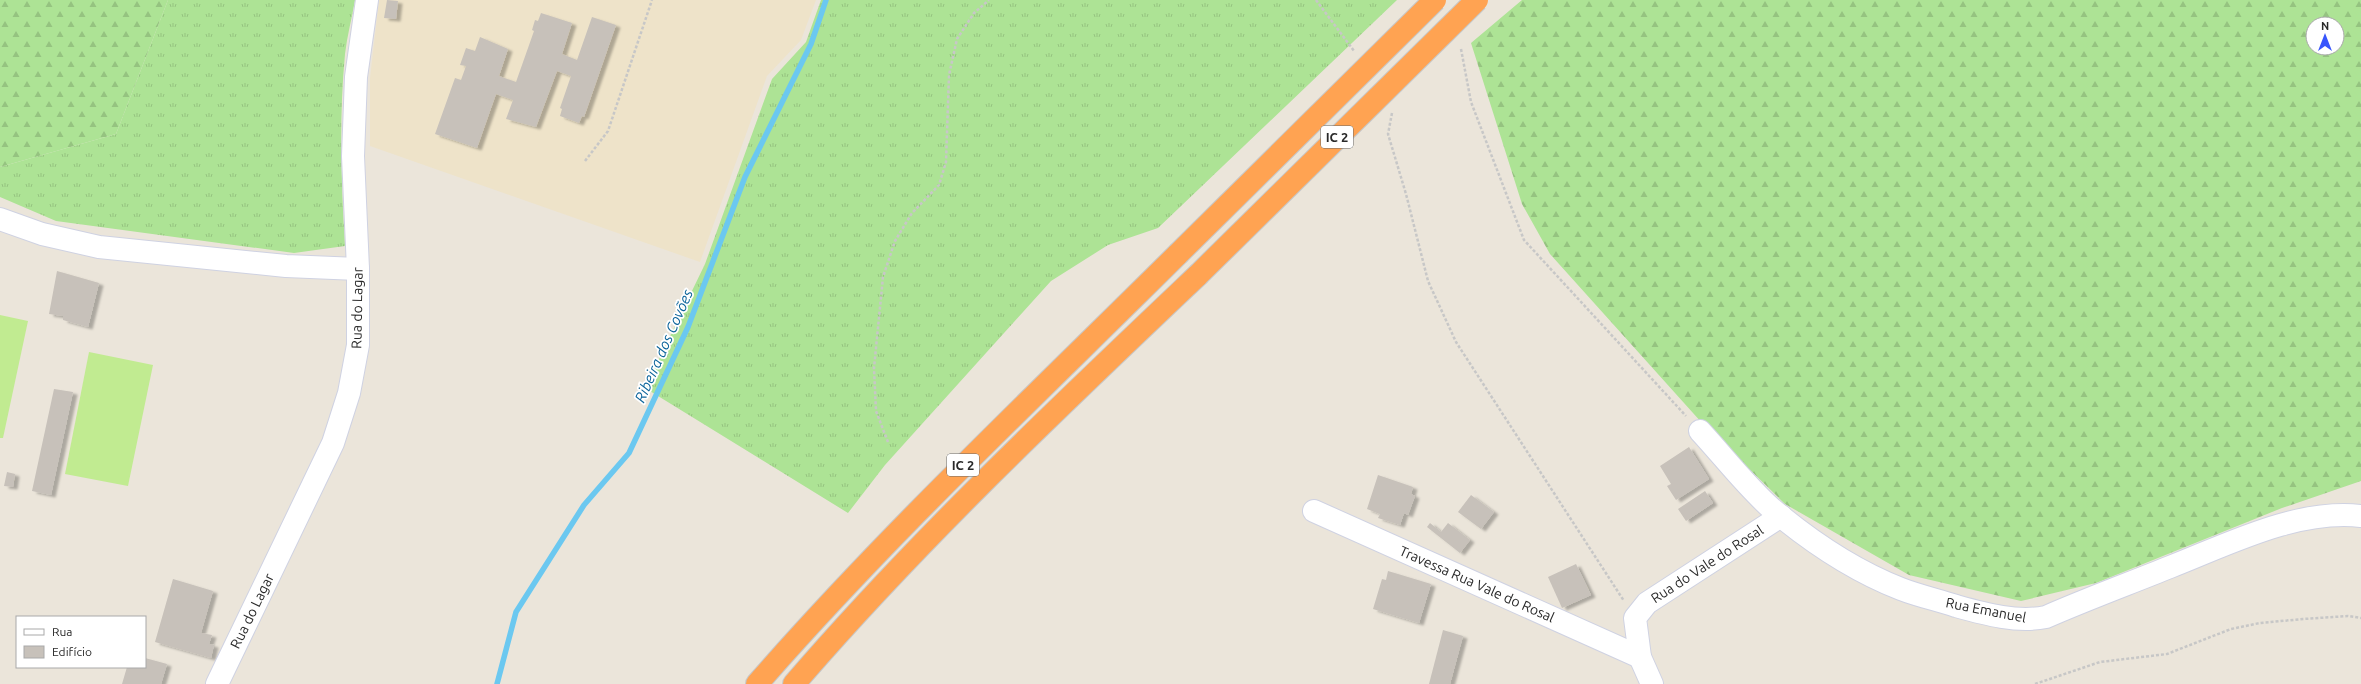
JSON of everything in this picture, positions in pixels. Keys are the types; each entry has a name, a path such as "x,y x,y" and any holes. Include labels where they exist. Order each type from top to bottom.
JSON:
{"highway":[{"name":"IC 2","path":"757,684 821,610 984,443 1436,0"},
{"name":"IC 2","path":"794,684 847,623 1023,442 1198,275 1477,0"}],"street":[{"name":"Rua do Lagar","path":"217,684 333,444 349,393 358,345 358,269 353,156 356,77 367,0"},
{"path":"0,219 42,234 98,246 286,266 358,269"},
{"name":"Rua Emanuel","path":"1700,431 1771,508 1830,551 1872,576 1902,590 1974,611 2033,620 2046,617 2278,526 2321,516 2361,516"},
{"name":"Travessa Rua Vale do Rosal","path":"1314,511 1640,657"},
{"name":"Rua do Vale do Rosal","path":"1635,618 1647,603 1781,516"},
{"path":"1635,618 1640,657 1652,684"}],"path":[{"path":"585,160 608,131 652,0"},
{"path":"888,442 876,411 874,368 883,277 895,241 912,213 938,185 946,162 949,76 957,39 974,12 989,0"},
{"path":"1316,0 1358,57"},
{"path":"1461,49 1471,102 1524,240 1700,431"},
{"path":"1393,106 1388,134 1406,194 1428,281 1453,336 1635,618"},
{"path":"2035,684 2100,662 2167,654 2212,635 2260,623 2327,617 2361,618"}],"shaded area":[{"path":"379,0 816,0 801,40 767,76 700,262 370,146 370,78"}],"green space":[{"path":"0,0 168,0 116,134 0,167"},
{"path":"168,0 355,0 345,54 341,126 342,198 345,246 294,253 56,221 0,197 0,167 116,134"},
{"path":"821,0 1397,0 1158,228 1108,245 1051,281 885,465 848,513 645,388 705,264 772,79 806,42"},
{"path":"1522,0 2361,0 2361,481 2282,508 2096,583 2021,601 1909,575 1785,504 1702,423 1550,254 1522,204 1471,43"},
{"path":"0,315 28,321 3,438 0,438"},
{"path":"89,352 153,365 128,486 65,474"}],"building":[{"path":"387,0 398,1 396,19 384,18"},
{"path":"541,13 572,23 562,54 577,60 592,17 616,25 584,117 582,116 579,123 560,116 562,109 560,108 571,76 557,71 536,127 506,119 513,100 496,94 477,148 435,134 455,78 461,80 466,66 460,65 466,48 475,51 480,37 508,49 499,76 516,82 534,31 532,30 535,20 538,21"},
{"path":"57,271 99,283 88,327 63,320 63,316 49,314"},
{"path":"54,389 73,392 51,495 32,491"},
{"path":"1689,447 1709,479 1676,500 1667,486 1671,484 1660,466"},
{"path":"7,472 15,474 13,487 4,486"},
{"path":"1378,475 1413,487 1411,494 1415,496 1408,515 1404,513 1400,525 1378,518 1380,514 1367,509"},
{"path":"1705,491 1713,503 1686,521 1678,509"},
{"path":"1471,495 1494,512 1481,529 1458,512"},
{"path":"1430,523 1441,532 1448,523 1470,540 1460,553 1427,527"},
{"path":"1576,564 1591,595 1562,608 1548,577"},
{"path":"1388,571 1431,584 1419,623 1373,609 1382,579 1386,580"},
{"path":"173,579 213,591 201,633 212,635 209,644 214,645 211,658 155,642"},
{"path":"1443,630 1463,636 1450,684 1429,684"},
{"path":"146,658 167,664 161,684 122,684 127,668 146,668"}],"waterway":[{"name":"Ribeira dos Covões","path":"497,684 516,612 584,505 629,453 688,327 745,177 811,44 826,0"}]}
